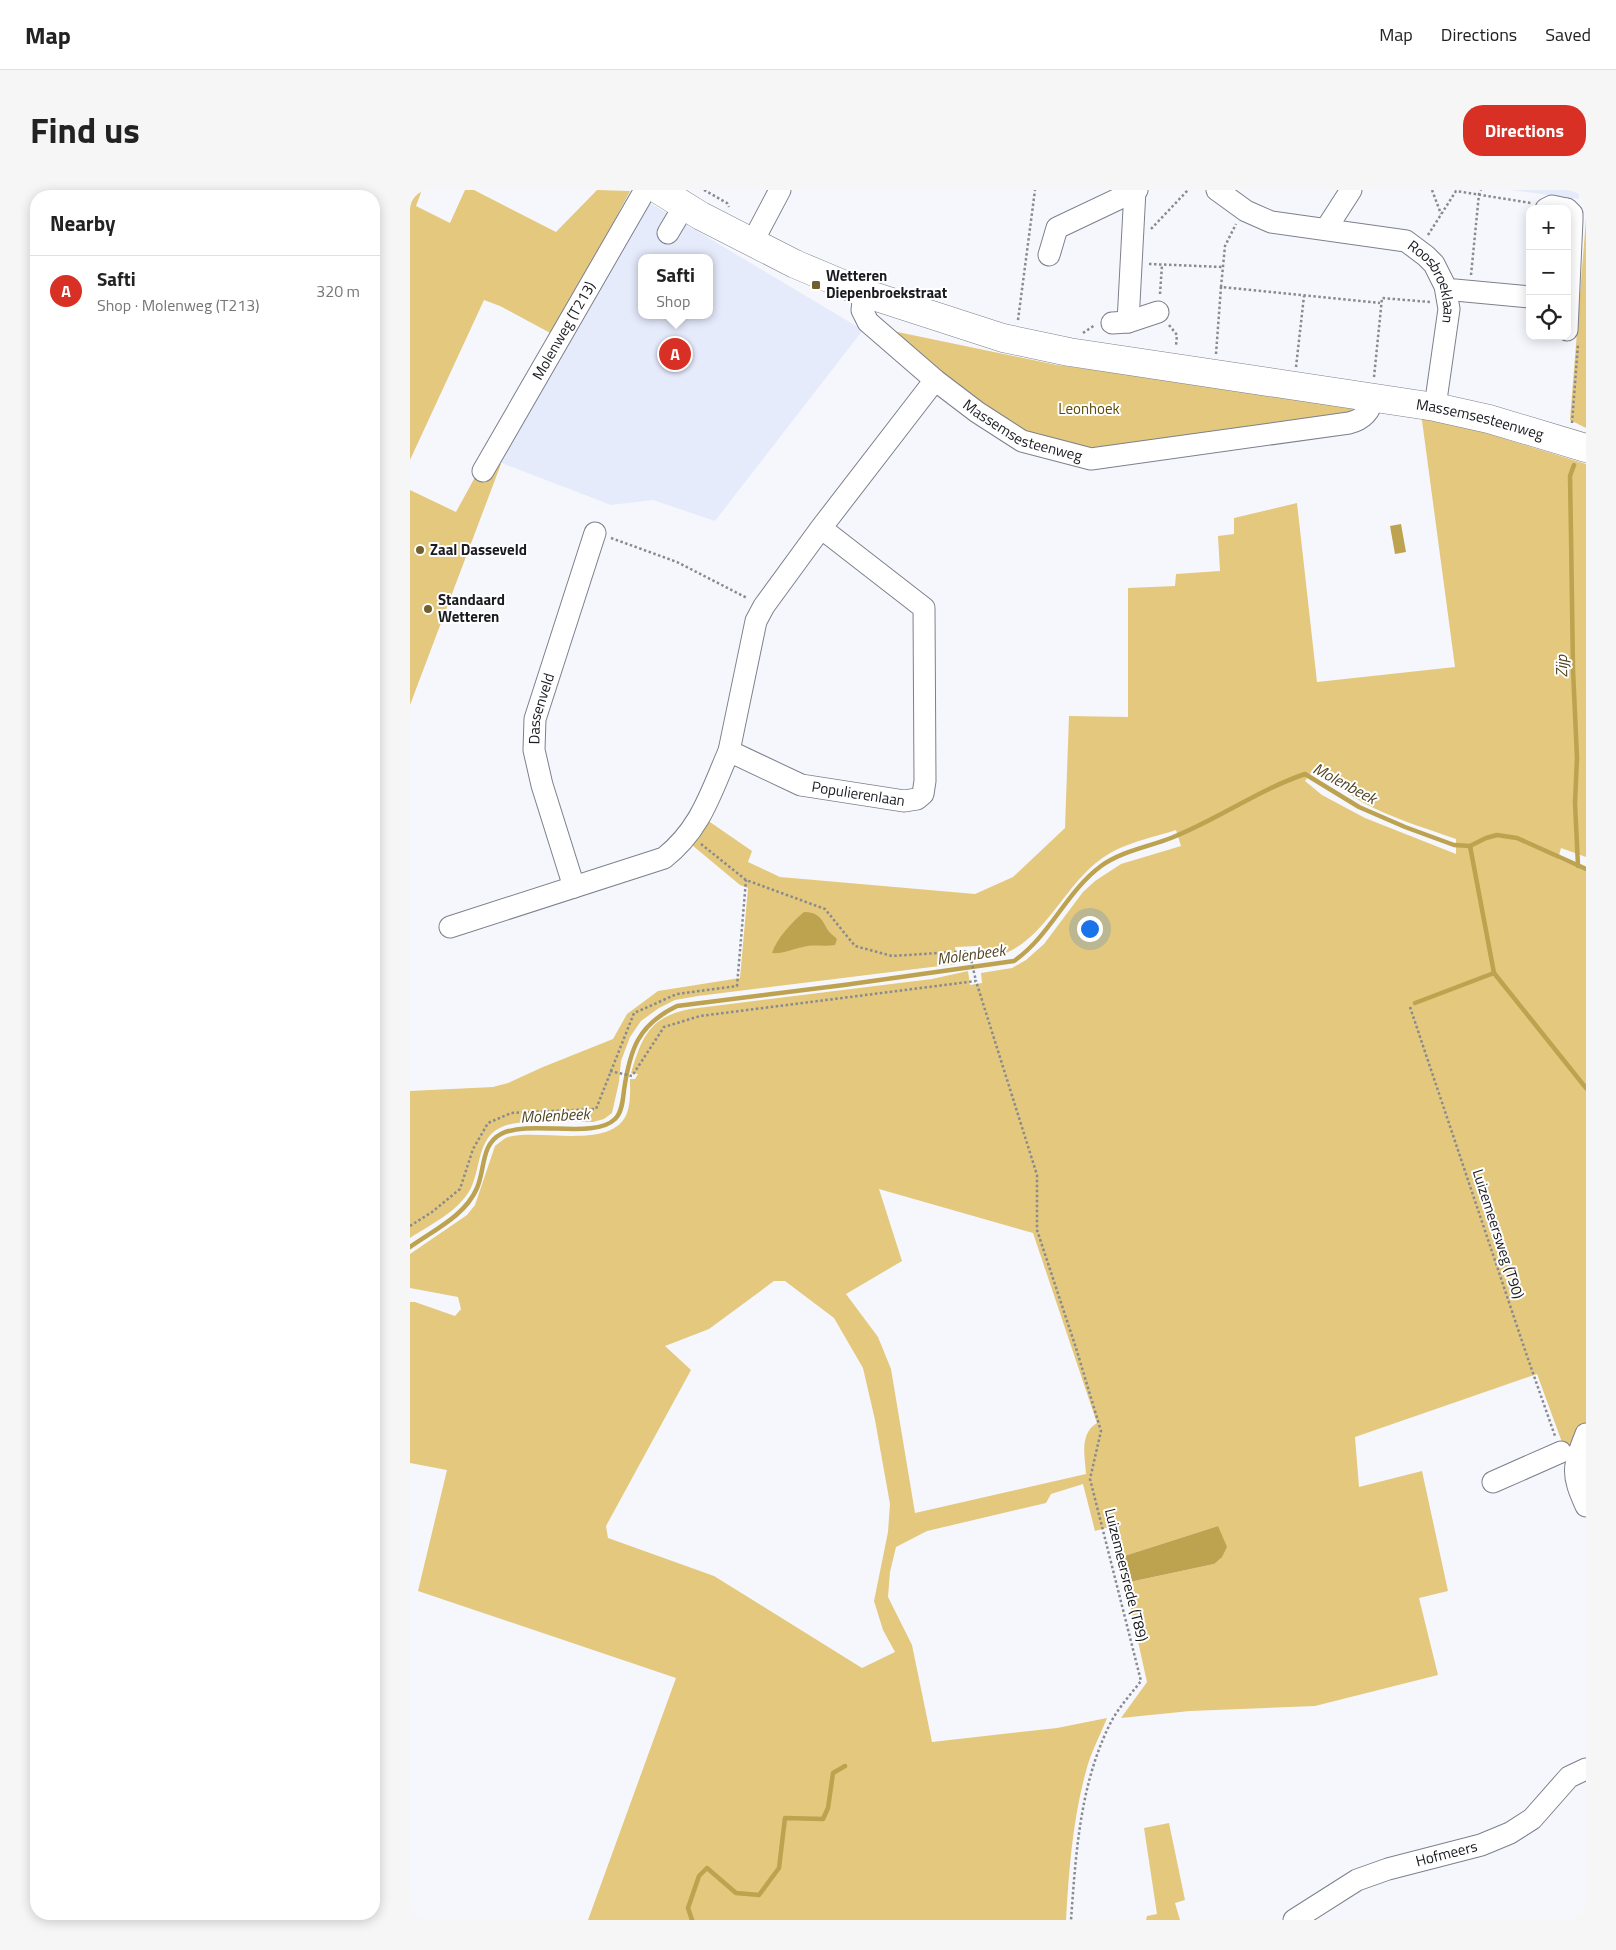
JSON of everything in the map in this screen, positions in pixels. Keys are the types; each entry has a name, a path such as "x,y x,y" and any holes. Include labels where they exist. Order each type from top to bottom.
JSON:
{"main road":[{"name":"Massemsesteenweg","path":"660,190 684,206 795,264 864,293 1014,340 1068,352 1294,386 1373,389 1435,407 1489,419 1578,445"}],"street":[{"name":"Molenweg (T213)","path":"483,471 645,190"},
{"path":"752,243 780,190"},
{"path":"1049,255 1057,228 1135,190 1131,257 1120,323 1158,312"},
{"name":"Roosbroeklaan","path":"1216,190 1244,209 1271,222 1406,241 1434,264 1448,298 1449,309 1435,407"},
{"path":"1326,229 1350,190"},
{"path":"668,233 684,206"},
{"path":"1571,214 1571,243"},
{"path":"1569,295 1571,250"},
{"path":"1448,298 1455,290 1526,297"},
{"name":"Massemsesteenweg","path":"864,293 862,310 868,322 934,380 977,412 1022,441 1091,459 1358,421 1370,408 1373,389"},
{"path":"450,927 664,858 680,845 697,824 729,750 756,621 764,606 934,380"},
{"name":"Populierenlaan","path":"729,750 801,785 904,801 917,799 923,794 925,781 924,608 821,528"},
{"name":"Dassenveld","path":"574,887 542,785 534,750 535,719 595,533"},
{"path":"1586,1434 1576,1460 1575,1478 1586,1506"},
{"path":"1493,1482 1561,1452"},
{"name":"Hofmeers","path":"1294,1920 1358,1880 1388,1869 1481,1845 1510,1833 1532,1819 1568,1777 1586,1769"}],"path":[{"path":"1014,340 1035,190"},
{"path":"1188,190 1131,257 1162,265 1223,267"},
{"path":"1432,190 1441,214"},
{"path":"1451,190 1539,205"},
{"path":"1469,291 1479,194 1481,190"},
{"path":"1418,250 1456,192"},
{"path":"1215,373 1225,246 1244,209"},
{"path":"1162,265 1158,312 1178,335 1175,368"},
{"path":"1222,287 1380,303"},
{"path":"1294,386 1304,296"},
{"path":"1373,389 1382,298 1448,298"},
{"path":"1068,352 1087,329 1105,319 1120,323"},
{"path":"1571,339 1578,344 1578,445"},
{"path":"595,533 677,562 764,606"},
{"path":"610,1071 632,1076 664,1027 700,1016 976,980 969,951 892,956 854,946 825,909 746,880 689,834"},
{"path":"410,1226 432,1212 460,1189 473,1149 488,1123 512,1113 596,1109 634,1013 677,994 737,986 746,880"},
{"name":"Luizemeersrede (T89)","path":"976,980 1037,1175 1037,1230 1101,1431 1090,1479 1141,1681 1112,1720 1094,1762 1084,1801 1074,1870 1071,1920"},
{"name":"Luizemeersweg (T90)","path":"1410,1007 1526,1356 1561,1452"}],"shaded area":[{"path":"1511,190 1579,190 1579,199"},
{"path":"630,191 863,330 715,521 653,500 611,505 486,457"},
{"path":"1401,524 1406,552 1395,554 1390,526"},
{"path":"804,912 815,914 820,918 828,931 837,939 835,945 807,946 772,953 785,931"},
{"path":"1218,1526 1227,1547 1222,1557 1214,1564 1125,1583 1118,1558"}],"green space":[{"path":"410,190 422,190 416,206 450,223 465,190 474,190 556,232 597,190 630,191 554,335 500,306 484,300 410,460"},
{"path":"1586,219 1586,428 1570,420"},
{"name":"Leonhoek","path":"888,330 1057,365 1353,405 1354,412 1095,450 1018,430"},
{"path":"1421,413 1586,464 1586,857 1561,848 1558,859 1586,871 1586,1423 1577,1441 1563,1445 1537,1374 1355,1437 1359,1487 1422,1471 1448,1591 1419,1598 1438,1675 1315,1706 1190,1711 1121,1718 1147,1682 1125,1583 1214,1564 1218,1526 1118,1558 1109,1527 1095,1531 1083,1484 1051,1494 1046,1503 927,1531 896,1547 890,1572 888,1597 912,1645 932,1742 1057,1728 1107,1718 1088,1764 1075,1822 1066,1920 588,1920 676,1678 418,1591 447,1470 410,1463 410,1302 455,1316 461,1309 458,1297 410,1288 410,1254 467,1215 475,1205 495,1146 504,1139 521,1135 591,1135 607,1132 619,1125 628,1109 630,1079 635,1079 638,1074 631,1073 639,1049 650,1030 665,1017 690,1009 932,979 968,971 970,985 982,983 981,973 1012,968 1026,960 1044,944 1083,892 1095,881 1121,864 1181,846 1176,830 1128,845 1101,859 1077,882 1033,935 1006,953 980,959 977,946 955,947 956,964 698,996 675,1000 659,1008 641,1021 630,1037 621,1061 619,1082 612,1113 604,1119 593,1122 524,1122 504,1126 496,1130 485,1142 473,1183 462,1201 446,1215 410,1238 410,1091 493,1087 508,1083 613,1039 627,1014 658,991 740,978 748,888 740,885 692,845 698,839 707,820 752,851 748,862 780,877 975,894 1013,877 1065,828 1069,716 1128,717 1128,588 1175,586 1176,574 1220,571 1218,536 1234,534 1234,518 1297,503 1317,682 1455,667","holes":["1315,767 1349,794 1373,808 1456,839 1456,854 1365,818 1322,795 1305,781","879,1189 1033,1233 1097,1423 1091,1428 1085,1439 1086,1474 915,1513 891,1369 878,1337 846,1294 902,1261","774,1281 785,1281 834,1318 863,1368 875,1420 890,1504 888,1532 874,1601 883,1630 895,1652 862,1668 714,1576 608,1538 606,1526 691,1370 665,1346 709,1329"]},
{"name":"Standaard Wetteren","path":"486,457 501,464 410,705 410,490 456,512"},
{"path":"1169,1823 1185,1900 1175,1903 1180,1920 1146,1920 1147,1916 1157,1914 1144,1828"}],"waterway":[{"name":"Zijp","path":"1574,465 1570,476 1573,670 1577,758 1575,803 1578,866"},
{"name":"Molenbeek","path":"410,1247 448,1222 465,1207 472,1198 480,1181 484,1158 490,1144 501,1134 528,1128 592,1128 605,1125 615,1119 621,1110 629,1062 638,1040 653,1021 677,1006 1014,961 1038,939 1078,888 1101,866 1126,853 1188,831 1271,788 1305,774 1359,807 1454,845 1470,846 1497,835 1517,838 1586,869"},
{"path":"1470,846 1494,973"},
{"path":"1415,1003 1494,973 1586,1088"},
{"path":"692,1920 688,1908 699,1876 707,1868 736,1893 759,1895 779,1868 785,1818 823,1819 828,1808 833,1773 845,1766"}],"place":[{"name":"Wetteren Diepenbroekstraat","path":"816,285"},
{"name":"Safti","path":"675,354"},
{"name":"Zaal Dasseveld","path":"420,550"},
{"name":"Standaard Wetteren","path":"428,609"}]}
